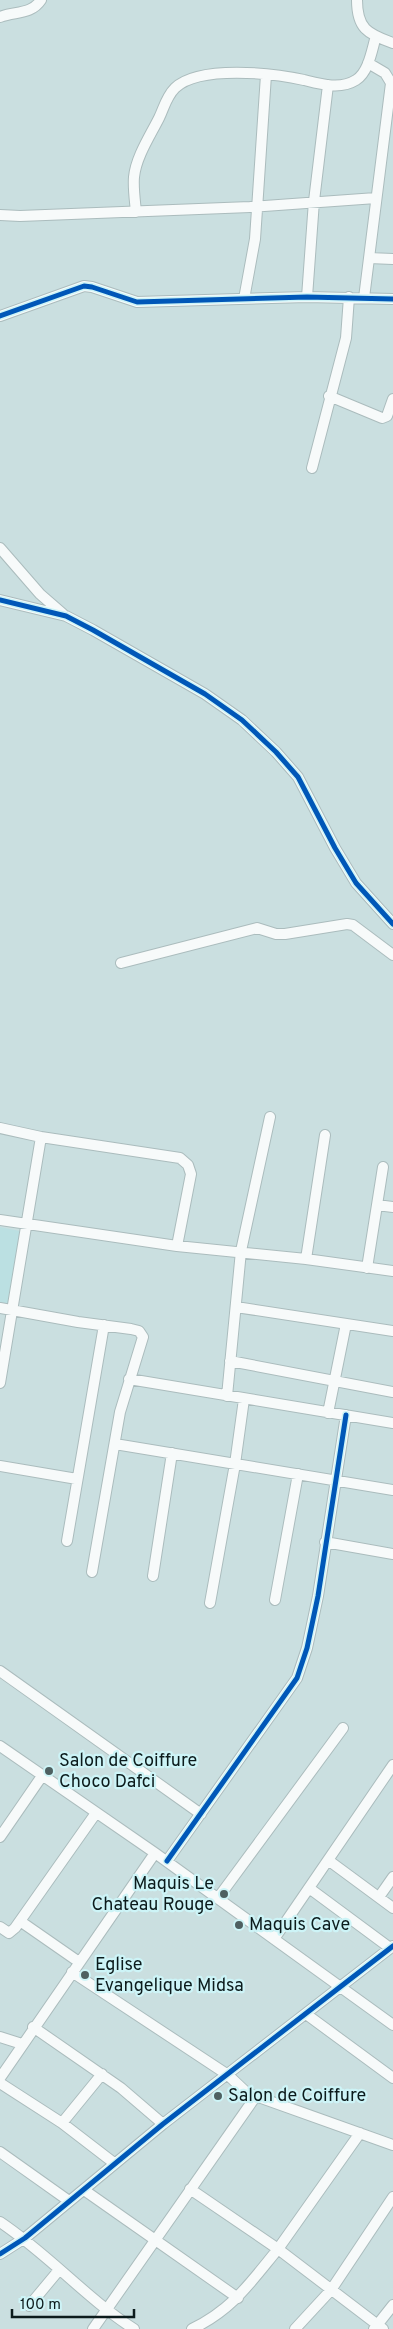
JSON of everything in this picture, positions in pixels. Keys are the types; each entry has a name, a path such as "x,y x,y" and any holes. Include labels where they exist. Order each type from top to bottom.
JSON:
{"street":[{"path":"0,17 8,14 24,13 31,10 41,0"},
{"path":"357,0 359,23 376,36 393,43"},
{"path":"136,212 134,177 138,162 168,97 182,82 227,73 266,75 328,85 343,85 357,80 368,63 376,36"},
{"path":"364,298 391,83 384,73 368,63"},
{"path":"244,299 255,239 266,75"},
{"path":"307,297 314,201 328,85"},
{"path":"0,215 136,212 376,198"},
{"path":"369,258 393,259"},
{"path":"0,316 84,286 92,286 137,302 307,297 393,298"},
{"path":"312,468 346,338 349,297"},
{"path":"330,396 382,418 387,416 393,399"},
{"path":"0,548 40,594 66,616 130,650 205,694 242,720 276,752 298,776 335,848 356,883 393,924"},
{"path":"0,600 66,616"},
{"path":"122,963 257,928 276,934 285,934 347,924 353,925 393,955"},
{"path":"227,1396 241,1252 270,1117"},
{"path":"0,1128 41,1137 180,1158 184,1161 191,1174 177,1246"},
{"path":"306,1259 325,1135"},
{"path":"0,1383 41,1137"},
{"path":"367,1268 383,1167"},
{"path":"377,1204 393,1207"},
{"path":"0,1220 177,1246 306,1259 393,1271"},
{"path":"236,1307 393,1331"},
{"path":"0,1308 139,1331 142,1337 120,1412 92,1572"},
{"path":"328,1413 346,1324"},
{"path":"67,1541 104,1326"},
{"path":"230,1361 393,1392"},
{"path":"129,1379 393,1423"},
{"path":"210,1603 235,1464 244,1399"},
{"path":"167,1861 296,1678 307,1648 318,1596 346,1416"},
{"path":"115,1444 393,1490"},
{"path":"153,1576 172,1454"},
{"path":"0,1466 77,1479"},
{"path":"275,1600 298,1474"},
{"path":"325,1542 393,1554"},
{"path":"0,1671 201,1814"},
{"path":"218,1898 343,1728"},
{"path":"0,1746 155,1852 393,2025"},
{"path":"274,1939 393,1765"},
{"path":"0,1837 42,1776"},
{"path":"0,1927 10,1933 96,1813"},
{"path":"0,2078 33,2027 155,1852"},
{"path":"328,1860 393,1908"},
{"path":"379,1897 393,1876"},
{"path":"0,2254 25,2238 163,2124 392,1947 309,1888"},
{"path":"20,1921 79,1962"},
{"path":"72,1972 228,2075 247,2094 393,2145"},
{"path":"306,2014 393,2078"},
{"path":"33,2027 102,2074 163,2124"},
{"path":"0,2037 22,2044"},
{"path":"62,2123 102,2074"},
{"path":"0,2083 62,2123 114,2163"},
{"path":"93,2329 107,2312 154,2239 256,2096"},
{"path":"192,2329 220,2313 238,2298 278,2249 360,2132"},
{"path":"0,2152 69,2201"},
{"path":"190,2189 278,2249 378,2328 393,2305"},
{"path":"84,2190 238,2298"},
{"path":"295,2329 331,2290 393,2197"},
{"path":"0,2222 25,2238 107,2312 134,2329"},
{"path":"30,2306 59,2270"}],"shaded area":[{"path":"0,1227 20,1231 9,1305 0,1303"}],"cycle path":[{"path":"0,316 84,286 137,302 307,297 393,299"},
{"path":"0,600 66,616 205,694 242,720 276,752 298,777 335,848 356,883 393,924"},
{"path":"167,1861 297,1678 307,1648 318,1596 346,1415"},
{"path":"0,2254 25,2238 163,2124 393,1946"}],"place":[{"name":"Salon de Coiffure Choco Dafci","path":"49,1771"},
{"name":"Maquis Le Chateau Rouge","path":"224,1894"},
{"name":"Maquis Cave","path":"239,1925"},
{"name":"Eglise Evangelique Midsa","path":"85,1975"},
{"name":"Salon de Coiffure","path":"218,2096"}]}
